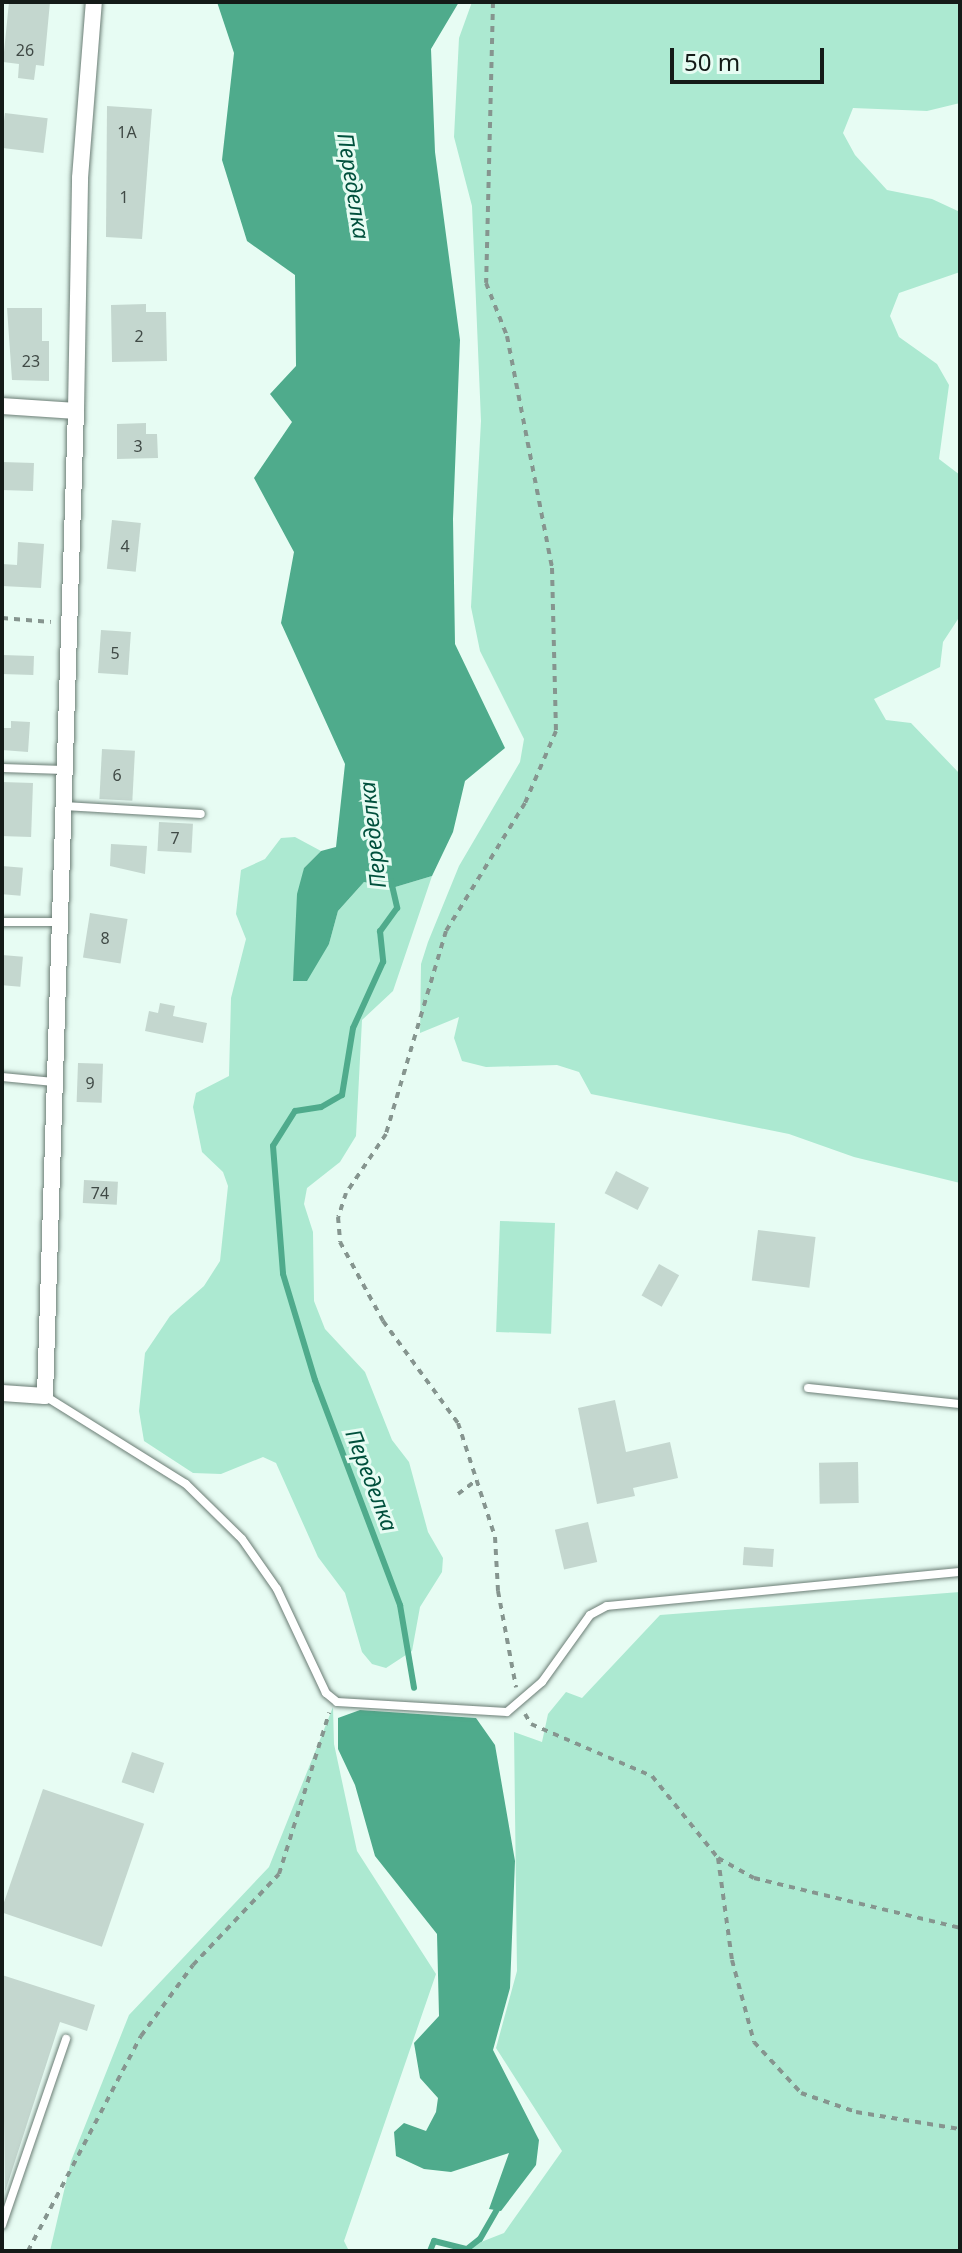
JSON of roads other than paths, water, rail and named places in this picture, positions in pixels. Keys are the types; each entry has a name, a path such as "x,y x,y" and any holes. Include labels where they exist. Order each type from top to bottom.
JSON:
{"street":[{"path":"2,1393 45,1396 70,624 80,178 94,2"},
{"path":"2,406 76,411"}],"lane":[{"path":"2,768 65,770"},
{"path":"64,806 201,814"},
{"path":"2,922 60,922"},
{"path":"2,1077 55,1082"},
{"path":"808,1388 960,1404"},
{"path":"45,1396 186,1484 242,1539 277,1589 326,1693 337,1702 507,1712 519,1706 590,1615 607,1606 960,1572"},
{"path":"2,2225 66,2039"}],"water":[{"path":"217,2 459,2 431,49 435,152 460,340 453,519 455,644 505,748 465,781 453,832 432,876 392,888 364,882 338,911 329,944 307,981 293,981 297,894 304,868 321,851 336,847 345,764 281,623 294,552 254,478 292,422 270,394 296,366 295,275 247,241 222,160 234,53"},
{"path":"360,1710 476,1718 495,1745 515,1861 510,1988 493,2050 539,2140 536,2165 501,2211 489,2209 509,2153 451,2172 424,2169 396,2156 394,2132 404,2123 426,2131 436,2112 438,2098 420,2078 414,2043 439,2016 437,1934 375,1856 355,1785 338,1749 338,1718"}],"waterway":[{"name":"Переделка","path":"391,881 397,908 380,931 383,962 353,1028 342,1095 321,1107 295,1111 273,1146 283,1274 315,1380 400,1605 414,1688"},
{"name":"Переделка","path":"430,2251 434,2241 467,2249 480,2239 499,2206"}]}
